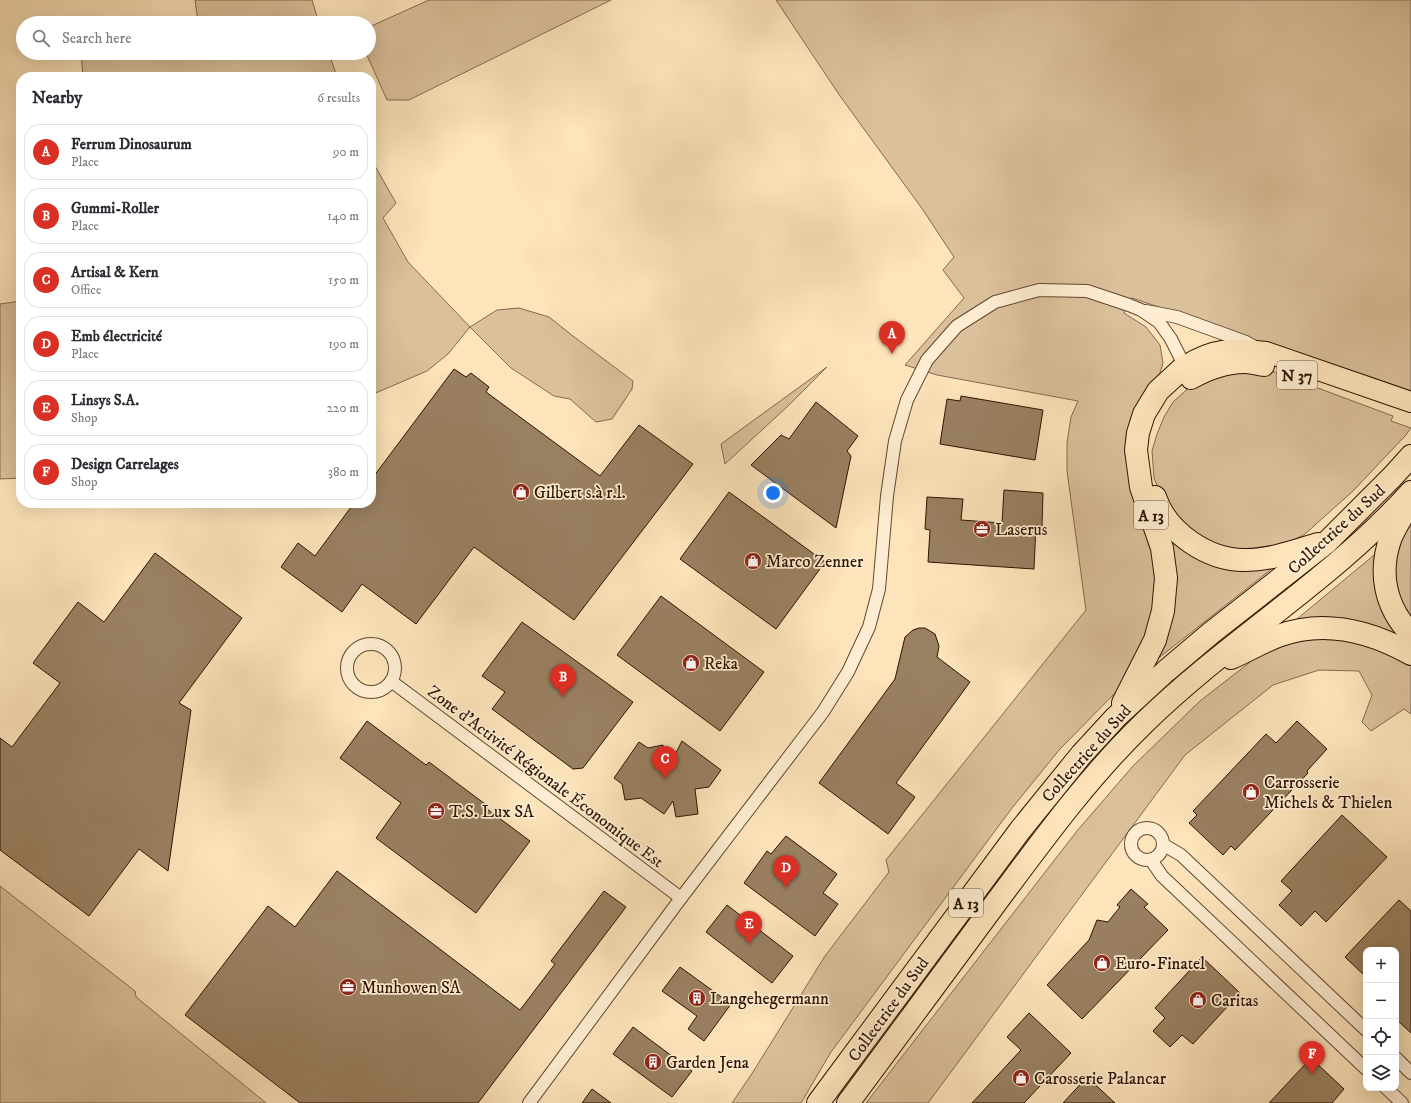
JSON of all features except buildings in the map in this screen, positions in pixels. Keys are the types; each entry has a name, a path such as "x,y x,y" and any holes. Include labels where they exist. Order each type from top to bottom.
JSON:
{"highway":[{"name":"A 13","path":"1188,373 1170,398 1152,432 1148,449 1149,478 1158,505 1173,528 1194,545 1219,556 1245,560 1270,558 1327,542"},
{"name":"A 13","path":"1116,717 1155,640 1163,611 1166,578 1162,548 1141,487 1136,450 1138,433 1144,414 1158,391 1188,373"},
{"name":"Collectrice du Sud","path":"818,1103 1021,828 1056,784 1116,717 1166,671 1205,638 1327,542 1411,456"},
{"name":"Collectrice du Sud","path":"848,1103 1032,854 1080,792 1110,758 1144,723 1203,670 1322,576 1356,547 1411,492"},
{"path":"1411,499 1392,536 1383,571 1388,599 1402,624 1411,634"},
{"name":"A 13","path":"1203,670 1279,636 1319,628 1348,629 1371,635 1411,654"}],"main road":[{"name":"N 37","path":"1188,373 1199,357 1222,351 1242,349 1266,352 1407,408"},
{"name":"N 37","path":"1188,373 1212,370 1226,365 1246,362 1277,368 1407,408"}],"street":[{"path":"529,1103 681,898 823,712 848,672 866,633 879,589 887,496 895,440 908,400 927,360 957,326 995,302 1039,290 1087,292 1129,304 1141,310 1158,322 1171,339 1188,373"},
{"path":"1141,310 1177,317 1246,342 1266,352"},
{"name":"Zone d'Activité Régionale Économique Est","path":"391,681 681,898"},
{"path":"1142,828 1153,828 1161,835 1164,845 1160,855 1151,860 1140,858 1133,850 1131,845 1134,835 1142,828"},
{"path":"1164,845 1181,855 1363,1027"},
{"path":"1151,860 1162,876 1363,1066"},
{"path":"1399,1061 1411,1072"},
{"path":"1389,1091 1402,1103"}],"shaded area":[{"path":"195,0 312,0 317,16 197,16"},
{"path":"429,0 611,0 409,100 387,100 376,75 376,72 374,72 369,60 376,60 376,24"},
{"path":"776,0 1411,0 1411,399 1238,334 1132,298 1124,313 1146,327 1160,345 1163,363 1159,376 1137,410 1155,549 1157,611 1120,688 1060,749 1012,808 831,1052 801,1103 732,1103 825,956 889,872 886,860 1086,610 1067,471 1067,443 1071,417 1078,401 937,375 905,365 964,298 943,270 954,257 923,210 840,96"},
{"path":"82,60 331,60 335,72 83,72"},
{"path":"376,168 396,203 383,218 408,262 470,327 448,354 427,371 376,393"},
{"path":"16,302 16,478 0,479 0,304"},
{"path":"519,308 549,317 633,381 632,389 612,419 596,422 570,399 554,396 511,368 470,327 497,310"},
{"path":"827,367 788,406 725,464 721,444"},
{"path":"1246,367 1275,372 1393,416 1391,421 1411,428 1353,491 1305,534 1274,550 1246,555 1198,541 1164,504 1154,478 1152,451 1164,417 1173,402 1193,384"},
{"path":"1154,510 1177,539 1279,563 1146,668 1156,646"},
{"path":"1411,522 1411,627 1393,597 1395,545"},
{"path":"1379,551 1411,644 1299,625 1297,619"},
{"path":"1336,635 1411,662 1411,714 1404,709 1371,731 1362,722 1372,695 1359,671 1319,670 1273,685 1185,755 928,1103 866,1103 1077,831 1133,766 1200,701 1263,652 1286,641"},
{"path":"0,886 135,991 136,997 266,1103 0,1103"}],"place":[{"name":"Ferrum Dinosaurum","path":"892,354"},
{"name":"Gilbert s.à r.l.","path":"521,492"},
{"name":"Laserus","path":"982,529"},
{"name":"Marco Zenner","path":"753,561"},
{"name":"Reka","path":"691,663"},
{"name":"Gummi-Roller","path":"563,697"},
{"name":"Artisal & Kern","path":"665,779"},
{"name":"Carrosserie Michels & Thielen","path":"1251,792"},
{"name":"T.S. Lux SA","path":"436,811"},
{"name":"Emb électricité","path":"786,888"},
{"name":"Linsys S.A.","path":"749,944"},
{"name":"Euro-Finatel","path":"1102,963"},
{"name":"Munhowen SA","path":"348,987"},
{"name":"Langehegermann","path":"697,998"},
{"name":"Caritas","path":"1198,1000"},
{"name":"Garden Jena","path":"653,1062"},
{"name":"Design Carrelages","path":"1312,1074"},
{"name":"Carosserie Palancar","path":"1021,1078"}]}
